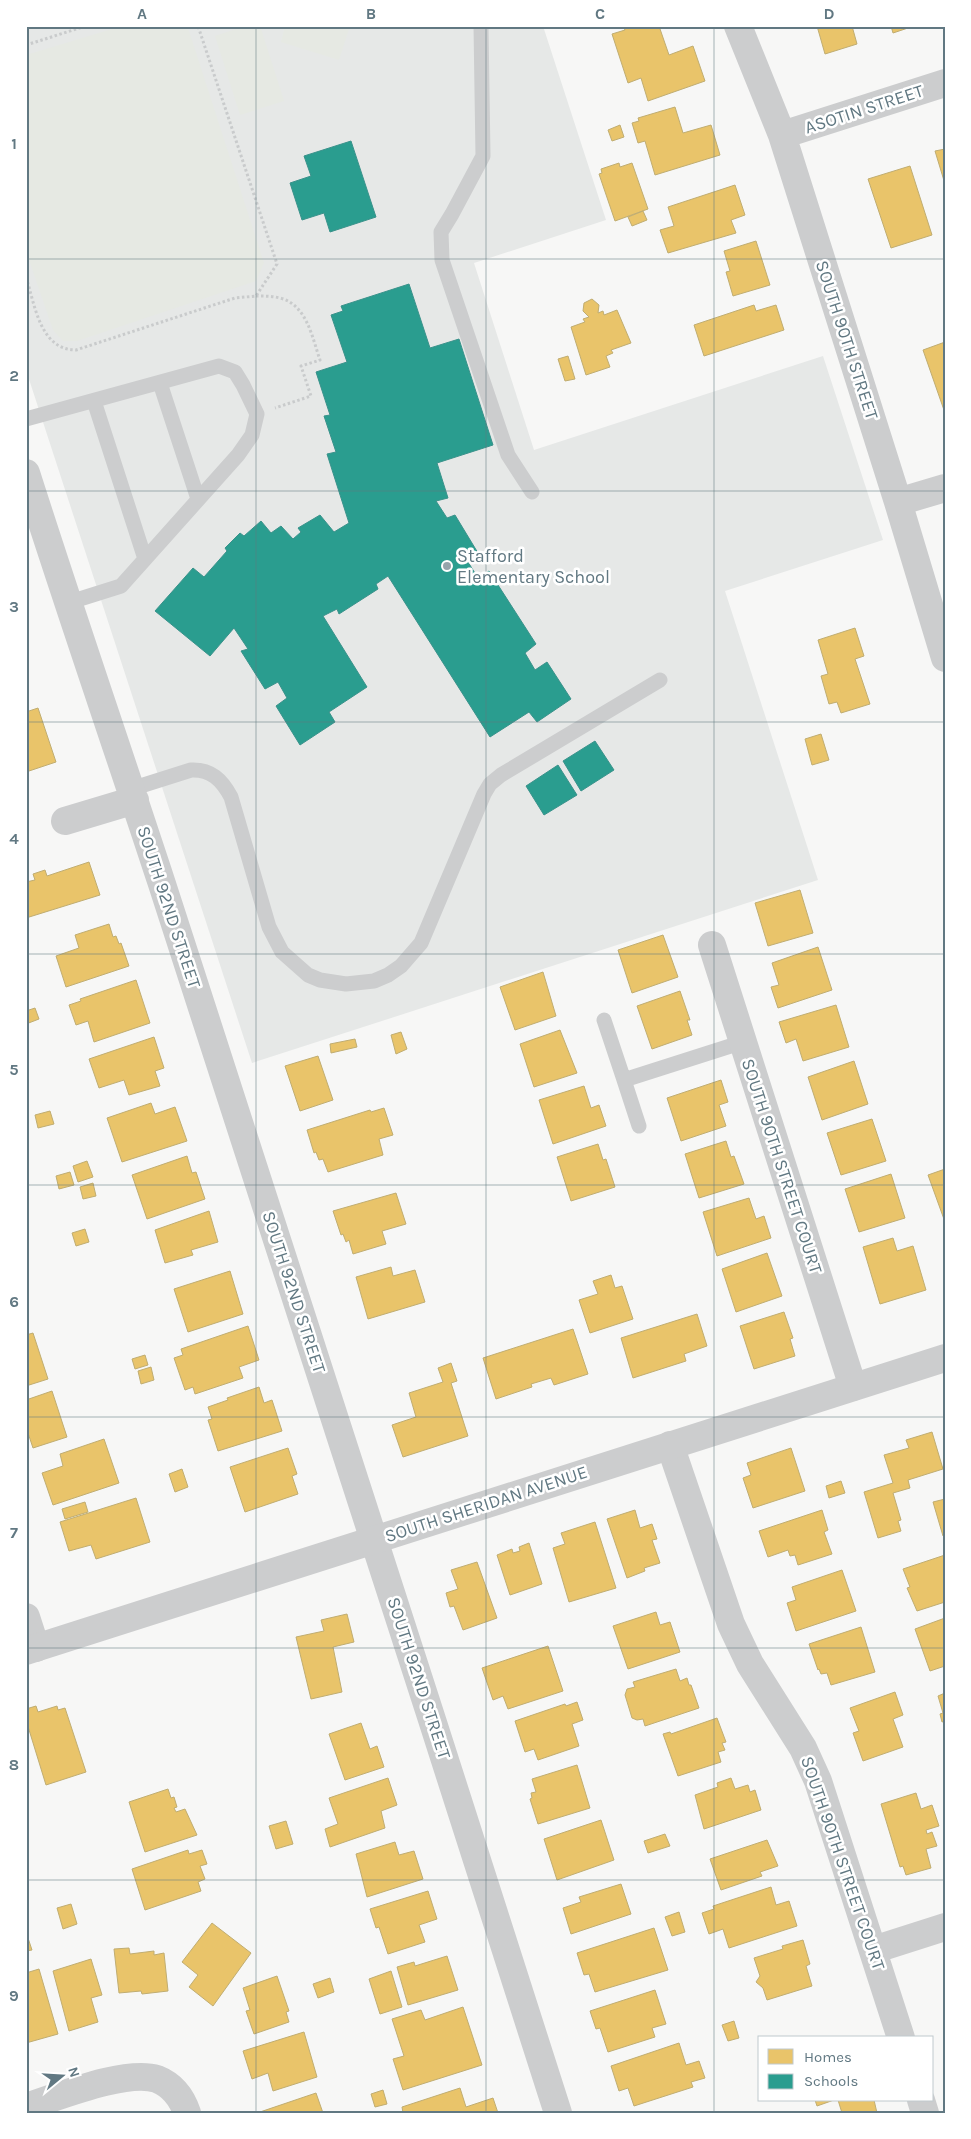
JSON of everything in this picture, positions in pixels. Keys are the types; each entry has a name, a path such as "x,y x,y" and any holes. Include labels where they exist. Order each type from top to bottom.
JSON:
{"street":[{"name":"SOUTH 90TH STREET","path":"738,26 782,135 898,502 945,658"},
{"name":"ASOTIN STREET","path":"782,135 945,83"},
{"name":"SOUTH 92ND STREET","path":"26,473 67,602 133,794 375,1540 558,2113"},
{"path":"898,502 945,488"},
{"path":"65,821 133,794"},
{"name":"SOUTH 90TH STREET COURT","path":"712,945 853,1387"},
{"name":"SOUTH SHERIDAN AVENUE","path":"31,1649 945,1358"},
{"name":"SOUTH 90TH STREET COURT","path":"670,1445 730,1624 750,1664 803,1748 818,1781 900,2036"},
{"path":"26,1617 31,1649"},
{"path":"874,1950 945,1927"},
{"path":"26,2107 109,2081 138,2077 157,2079 174,2089 187,2113"}],"lane":[{"path":"481,26 483,156 441,232 442,260 508,455 532,492"},
{"path":"26,419 219,366 235,372 257,414 252,435 238,455 121,586 67,602"},
{"path":"160,383 198,499"},
{"path":"94,401 145,559"},
{"path":"133,794 191,770 201,770 214,775 221,781 231,797 269,927 282,952 308,975 320,980 346,984 374,981 401,966 421,943 484,794 490,784 501,775 660,680"},
{"path":"604,1020 639,1126"},
{"path":"624,1080 743,1042"}],"path":[{"path":"26,45 86,26"},
{"path":"198,26 277,264 256,296"},
{"path":"26,277 44,333 54,344 67,350 76,350 234,298 256,296 279,298 294,304 306,318 320,360 301,366 311,396 257,414"}],"shaded area":[{"name":"Stafford Elementary School","path":"26,26 543,26 606,220 474,263 534,450 823,356 883,540 725,591 818,880 252,1063 26,370"},
{"path":"122,26 185,26 189,31 264,263 256,281 77,341 63,341 53,330 26,251 26,55"},
{"path":"245,26 260,26 284,101 240,115 215,36"},
{"path":"285,26 350,26 339,60 281,42"}],"building: Homes":[{"path":"629,26 659,26 669,55 693,46 705,81 648,101 641,78 628,83 612,34 625,30 624,28"},
{"path":"817,26 852,26 857,44 825,54"},
{"path":"891,26 914,26 893,33"},
{"path":"675,107 683,133 711,125 720,155 655,175 645,141 638,143 632,123 639,121 638,118"},
{"path":"620,125 624,137 612,141 608,130"},
{"path":"945,149 945,184 935,151"},
{"path":"619,163 620,167 632,163 648,209 615,221 599,174 602,173 601,169"},
{"path":"910,166 932,235 891,248 868,179"},
{"path":"735,185 745,215 731,220 736,233 668,253 660,230 674,226 668,207"},
{"path":"643,211 647,220 632,226 628,217"},
{"path":"756,241 770,285 733,296 726,272 730,271 724,251"},
{"path":"592,299 599,305 598,313 603,311 604,315 617,310 631,343 611,350 613,353 606,356 610,367 586,375 571,327 585,322 583,319 589,317 583,311 584,303"},
{"path":"754,305 756,311 776,305 784,330 704,356 694,325"},
{"path":"945,342 945,413 923,350"},
{"path":"568,356 575,379 565,381 558,359"},
{"path":"855,628 864,656 855,659 870,704 841,713 837,702 829,704 821,676 828,674 818,640"},
{"path":"38,708 56,762 26,772 26,712"},
{"path":"821,734 829,760 812,765 805,739"},
{"path":"89,862 100,895 26,918 26,882 35,880 33,874 45,870 47,876"},
{"path":"800,890 813,933 768,946 755,903"},
{"path":"109,924 113,937 116,936 119,944 121,943 129,966 66,987 56,956 79,948 75,935"},
{"path":"663,935 678,977 632,993 618,950"},
{"path":"818,947 832,990 778,1008 771,987 779,985 772,963"},
{"path":"543,972 556,1016 515,1030 500,987"},
{"path":"136,980 150,1023 94,1042 88,1021 76,1025 69,1005 81,1001 80,999"},
{"path":"680,991 690,1020 687,1020 692,1035 652,1049 637,1006"},
{"path":"836,1005 849,1047 803,1061 796,1039 786,1043 779,1022"},
{"path":"35,1008 39,1019 26,1024 26,1011"},
{"path":"560,1030 577,1073 534,1087 520,1044"},
{"path":"401,1032 407,1049 396,1054 391,1035"},
{"path":"154,1037 164,1068 155,1071 160,1086 129,1095 124,1080 99,1088 89,1059"},
{"path":"355,1039 357,1047 331,1053 330,1044"},
{"path":"318,1056 333,1100 300,1111 285,1066"},
{"path":"854,1061 868,1104 822,1120 808,1077"},
{"path":"721,1080 728,1102 719,1105 726,1126 681,1141 667,1098"},
{"path":"584,1086 591,1108 599,1105 606,1126 553,1144 539,1100"},
{"path":"151,1103 155,1114 175,1107 187,1141 122,1162 107,1118"},
{"path":"384,1108 393,1135 379,1139 383,1155 328,1172 323,1159 319,1160 316,1152 314,1153 307,1130 370,1110 371,1112"},
{"path":"50,1111 54,1124 38,1128 35,1115"},
{"path":"872,1119 886,1161 841,1175 827,1133"},
{"path":"726,1141 731,1157 734,1156 744,1184 699,1198 685,1154"},
{"path":"598,1144 603,1160 606,1159 615,1187 571,1201 557,1157"},
{"path":"187,1156 192,1173 196,1172 205,1199 147,1219 132,1175"},
{"path":"87,1161 93,1177 78,1182 73,1166"},
{"path":"945,1169 945,1222 928,1175"},
{"path":"70,1172 74,1185 59,1189 56,1176"},
{"path":"891,1174 905,1218 859,1232 845,1189"},
{"path":"93,1183 96,1196 83,1199 80,1187"},
{"path":"396,1193 406,1224 382,1231 386,1244 353,1254 349,1240 346,1242 343,1234 341,1235 333,1211"},
{"path":"749,1198 756,1219 764,1216 771,1238 717,1256 703,1212"},
{"path":"209,1211 218,1242 191,1250 193,1255 165,1263 155,1230"},
{"path":"85,1229 89,1242 76,1246 72,1233"},
{"path":"893,1238 897,1251 913,1246 926,1290 880,1304 863,1247"},
{"path":"767,1253 782,1296 736,1312 722,1269"},
{"path":"391,1267 393,1276 415,1270 425,1302 368,1319 356,1277"},
{"path":"230,1271 243,1314 188,1332 174,1289"},
{"path":"611,1275 615,1288 622,1286 633,1319 590,1333 579,1300 598,1294 593,1281"},
{"path":"784,1312 793,1338 790,1339 795,1356 754,1369 740,1326"},
{"path":"697,1314 707,1346 684,1354 686,1361 633,1378 621,1338"},
{"path":"248,1326 259,1360 239,1367 243,1378 195,1394 193,1387 185,1390 174,1358 183,1355 181,1349"},
{"path":"573,1329 588,1374 554,1385 551,1378 531,1384 532,1387 496,1399 483,1358"},
{"path":"33,1333 48,1379 26,1386 26,1335"},
{"path":"145,1355 148,1365 135,1369 132,1359"},
{"path":"451,1363 457,1381 451,1383 468,1436 403,1457 392,1425 416,1417 409,1393 443,1382 438,1368"},
{"path":"151,1367 154,1380 141,1384 138,1371"},
{"path":"259,1387 264,1403 272,1400 282,1431 218,1451 208,1420 212,1419 208,1407"},
{"path":"52,1391 67,1437 33,1448 26,1427 26,1400"},
{"path":"932,1432 943,1469 908,1480 910,1488 893,1493 901,1520 898,1521 901,1531 878,1538 864,1492 893,1483 884,1455 909,1448 906,1440"},
{"path":"104,1439 119,1483 53,1505 42,1473 63,1466 60,1454"},
{"path":"288,1448 297,1474 292,1476 298,1494 245,1512 230,1467"},
{"path":"791,1448 805,1491 753,1508 743,1478 751,1475 747,1463"},
{"path":"182,1469 188,1487 175,1492 169,1474"},
{"path":"841,1481 845,1493 829,1498 826,1486"},
{"path":"136,1498 150,1542 96,1559 91,1545 69,1551 60,1522"},
{"path":"945,1499 945,1535 943,1536 933,1502"},
{"path":"85,1502 88,1512 65,1519 62,1509"},
{"path":"635,1510 640,1528 652,1524 657,1539 652,1540 660,1563 644,1568 645,1571 627,1578 607,1519"},
{"path":"822,1510 828,1530 824,1532 832,1554 798,1565 795,1555 790,1556 788,1550 768,1557 759,1531"},
{"path":"595,1522 616,1588 569,1602 553,1548 565,1544 561,1533"},
{"path":"529,1543 542,1584 510,1595 497,1555 512,1549 513,1553 520,1551 519,1547"},
{"path":"945,1555 945,1602 917,1611 907,1588 910,1587 903,1569"},
{"path":"477,1562 497,1618 463,1630 454,1606 450,1607 446,1593 458,1589 451,1570"},
{"path":"842,1570 856,1611 796,1631 787,1603 796,1600 792,1587"},
{"path":"656,1612 660,1625 670,1622 680,1652 628,1669 613,1626"},
{"path":"347,1614 354,1642 333,1647 342,1692 311,1699 296,1637 324,1631 321,1620"},
{"path":"945,1618 945,1666 930,1671 915,1629"},
{"path":"861,1627 875,1672 831,1685 827,1673 821,1674 818,1670 809,1644"},
{"path":"548,1646 563,1691 508,1709 503,1696 493,1700 482,1668"},
{"path":"676,1669 680,1681 687,1678 699,1708 645,1726 643,1719 637,1720 632,1718 625,1695 627,1689 635,1687 633,1682"},
{"path":"895,1692 903,1715 893,1719 903,1747 863,1761 853,1733 859,1731 850,1708"},
{"path":"945,1693 945,1721 942,1722 940,1714 943,1713 938,1696"},
{"path":"577,1702 583,1720 572,1724 579,1746 538,1760 534,1749 525,1752 515,1721 565,1704 566,1706"},
{"path":"36,1706 38,1712 57,1706 58,1710 65,1708 86,1772 46,1785 26,1720 26,1709"},
{"path":"717,1718 726,1742 722,1743 725,1750 718,1752 721,1762 678,1776 663,1734 670,1732 671,1734"},
{"path":"361,1723 370,1749 377,1746 384,1767 345,1780 329,1734"},
{"path":"577,1765 590,1808 538,1824 530,1799 532,1798 531,1793 536,1792 532,1779"},
{"path":"388,1778 397,1805 381,1811 385,1828 330,1847 325,1829 338,1824 329,1798"},
{"path":"731,1778 735,1789 748,1785 750,1792 755,1790 761,1810 704,1829 695,1795 718,1787 717,1783"},
{"path":"168,1789 171,1798 174,1797 177,1807 174,1808 176,1812 185,1809 197,1835 145,1852 129,1802"},
{"path":"916,1793 921,1809 932,1805 939,1826 926,1830 927,1834 932,1832 937,1846 926,1849 931,1868 906,1875 903,1866 900,1867 881,1804"},
{"path":"601,1820 614,1860 557,1880 544,1839"},
{"path":"286,1821 293,1844 276,1849 269,1826"},
{"path":"665,1834 670,1846 648,1853 644,1841"},
{"path":"767,1840 778,1866 760,1872 762,1876 721,1890 710,1859"},
{"path":"395,1842 399,1855 414,1851 423,1879 367,1897 356,1854"},
{"path":"188,1850 189,1854 202,1850 207,1864 200,1866 205,1879 198,1882 201,1891 145,1910 132,1869"},
{"path":"621,1884 631,1914 571,1934 563,1908 581,1902 579,1897"},
{"path":"771,1887 776,1905 789,1901 797,1926 729,1948 723,1929 709,1934 702,1913 714,1909 713,1906"},
{"path":"428,1891 437,1919 419,1925 425,1942 388,1954 379,1927 376,1928 370,1909"},
{"path":"71,1904 77,1924 63,1929 57,1908"},
{"path":"679,1912 685,1932 672,1936 665,1917"},
{"path":"212,1923 251,1953 213,2006 189,1987 198,1975 182,1962"},
{"path":"654,1928 668,1970 595,1992 589,1974 584,1975 577,1953"},
{"path":"26,1932 32,1950 26,1951"},
{"path":"803,1940 810,1964 806,1966 812,1986 767,2000 763,1988 756,1982 760,1976 754,1958 783,1949 782,1946"},
{"path":"129,1948 130,1954 154,1951 154,1955 164,1953 168,1991 142,1994 141,1991 119,1993 114,1949"},
{"path":"447,1956 458,1990 408,2005 397,1967 414,1962 415,1966"},
{"path":"91,1959 102,1995 91,1998 98,2022 69,2031 53,1971"},
{"path":"39,1969 58,2034 26,2043 26,1973"},
{"path":"391,1971 402,2007 380,2014 369,1979"},
{"path":"277,1976 289,2011 286,2012 289,2022 254,2034 246,2011 250,2010 243,1988"},
{"path":"330,1978 334,1992 318,1998 313,1984"},
{"path":"655,1990 666,2024 652,2028 655,2037 608,2052 600,2028 596,2029 590,2011"},
{"path":"463,2007 482,2065 403,2090 393,2059 404,2056 392,2019 421,2010 425,2020"},
{"path":"734,2021 739,2038 728,2041 722,2025"},
{"path":"304,2032 317,2077 273,2091 268,2073 252,2079 243,2051"},
{"path":"679,2043 686,2065 699,2061 705,2078 691,2082 693,2087 634,2106 628,2088 619,2091 611,2066"},
{"path":"460,2088 466,2107 493,2098 498,2113 403,2113 402,2107"},
{"path":"383,2090 387,2104 375,2107 371,2094"},
{"path":"316,2093 323,2113 257,2113"},
{"path":"816,2102 828,2102 817,2106"},
{"path":"839,2102 874,2102 877,2113 842,2113"}],"building: Schools":[{"path":"351,141 376,217 330,232 324,213 302,220 290,183 311,176 304,156"},
{"path":"409,284 430,348 459,339 493,445 437,463 448,498 436,501 447,518 455,515 478,553 468,562 478,578 489,571 536,644 525,653 535,670 547,662 571,699 537,722 529,712 490,737 388,576 376,584 378,589 339,614 337,609 323,616 367,687 329,712 335,722 300,745 276,706 287,698 278,682 265,689 241,651 248,649 234,628 210,656 155,611 193,568 204,577 227,551 225,548 240,533 244,536 261,521 271,533 281,526 293,539 301,532 298,528 320,515 334,532 349,523 327,454 336,452 324,416 330,415 316,372 347,362 331,315 343,311 341,306"},
{"path":"595,741 614,770 581,791 563,761"},
{"path":"558,765 577,795 544,815 526,786"}],"place":[{"name":"Stafford Elementary School","path":"447,566"}]}
